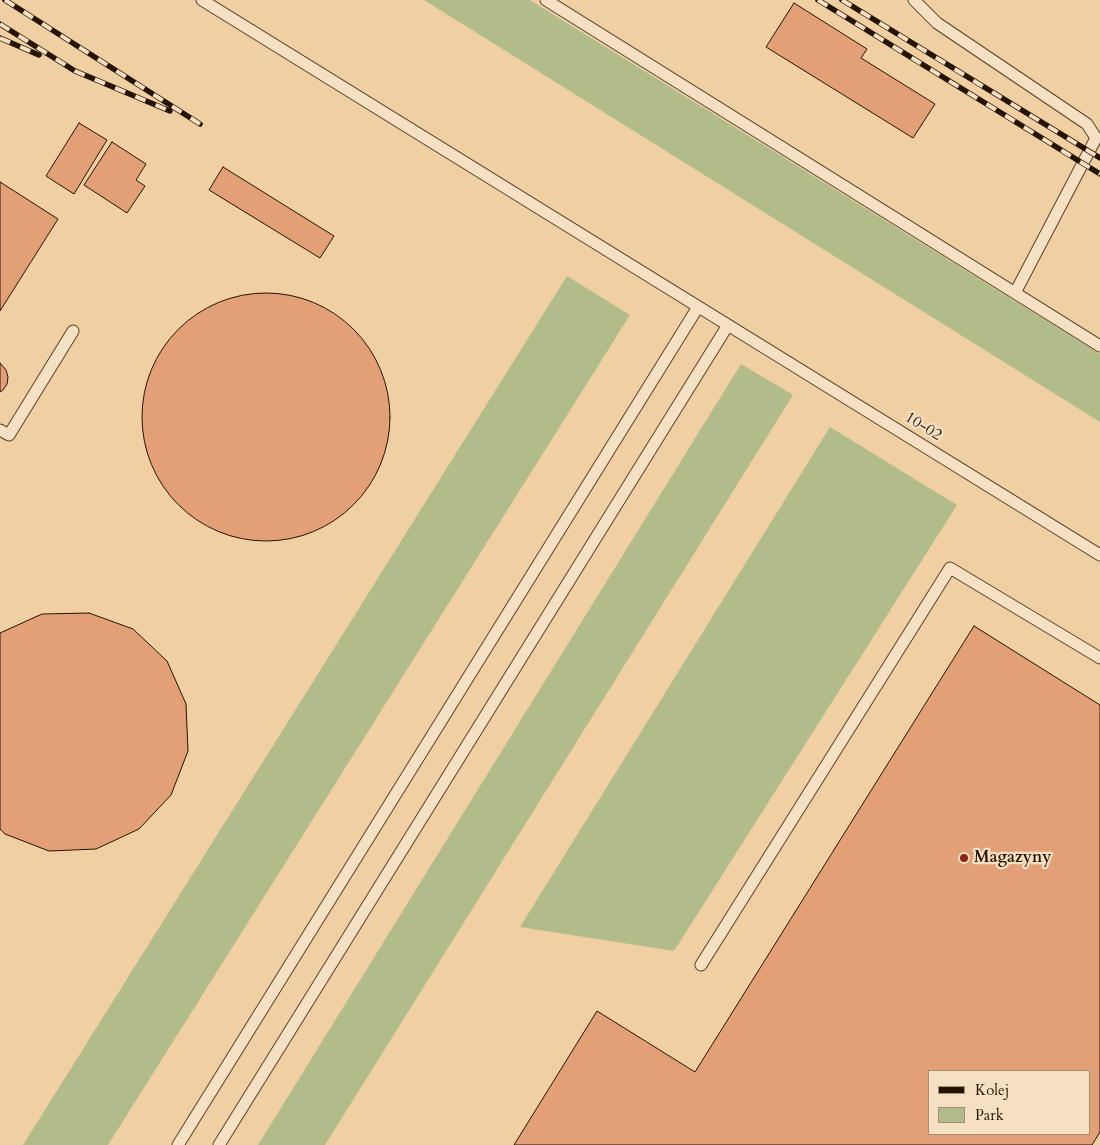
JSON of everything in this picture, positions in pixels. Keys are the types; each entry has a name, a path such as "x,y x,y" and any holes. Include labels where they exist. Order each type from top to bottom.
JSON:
{"lane":[{"name":"10-02","path":"202,0 1100,555"},
{"path":"546,0 1100,346"},
{"path":"914,0 936,23 1087,124 1096,138 1015,293"},
{"path":"178,1145 698,307"},
{"path":"219,1145 728,325"},
{"path":"0,430 9,435 73,331"},
{"path":"701,964 950,568 1100,658"}],"green space":[{"path":"424,0 530,0 1100,354 1100,422"},
{"path":"567,276 630,315 108,1145 23,1145"},
{"path":"741,364 793,395 325,1145 258,1145"},
{"path":"830,427 957,505 674,951 520,927"}],"building":[{"path":"794,3 867,49 861,58 935,104 913,138 766,47"},
{"path":"79,123 107,140 74,194 46,176"},
{"path":"112,142 146,164 136,180 145,186 127,213 84,185"},
{"path":"223,167 334,236 320,258 209,190"},
{"path":"0,182 58,219 0,311"},
{"path":"254,293 278,293 302,298 325,307 354,329 376,358 381,369 388,393 390,417 388,441 381,465 376,476 354,505 325,527 314,532 278,541 254,541 230,536 207,527 187,513 170,496 156,476 147,453 142,429 142,405 147,381 156,358 170,338 187,321 207,307 230,298"},
{"path":"0,363 6,370 8,377 7,384 0,392"},
{"path":"89,613 133,629 167,661 186,704 188,751 171,795 139,829 96,849 49,851 5,834 0,829 0,633 42,614"},
{"name":"Magazyny","path":"974,626 1100,705 1100,1132 1092,1145 514,1145 597,1011 695,1072"}],"railway":[{"path":"5,0 200,124"},
{"path":"818,0 1100,174"},
{"path":"842,0 1100,158"},
{"path":"0,24 75,71 170,111"},
{"path":"0,38 39,55"}],"place":[{"name":"Magazyny","path":"964,858"}]}
